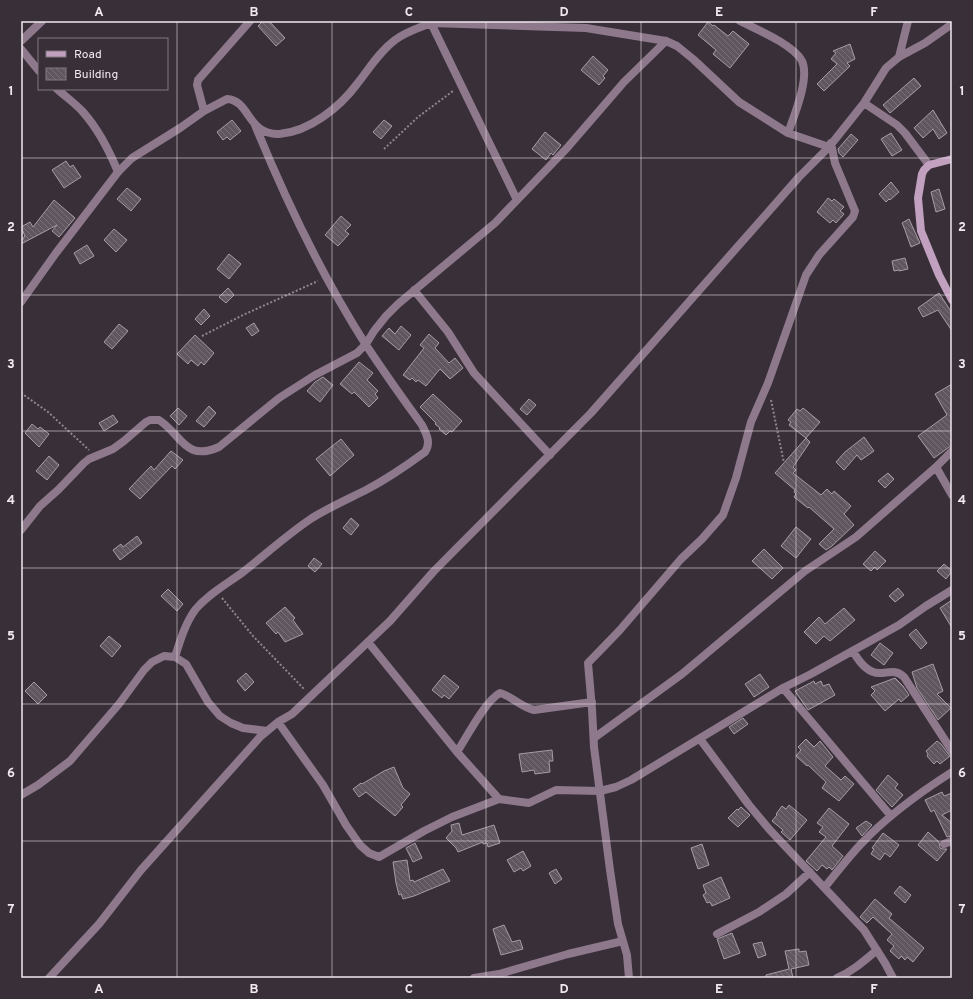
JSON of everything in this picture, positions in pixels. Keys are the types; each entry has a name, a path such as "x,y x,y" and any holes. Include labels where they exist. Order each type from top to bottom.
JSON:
{"street":[{"path":"21,41 42,21"},
{"path":"204,111 197,85 198,80 250,21"},
{"path":"740,21 783,43 794,52 802,62 804,76 799,102 788,133"},
{"path":"898,57 908,21"},
{"path":"255,125 270,133 280,134 300,130 339,105 357,84 374,60 394,40 409,31 430,22 586,28 666,41 677,46 739,102 788,133 830,145"},
{"path":"430,22 517,200"},
{"path":"49,978 99,924 146,864 267,731 278,722 292,714 390,621 434,571 591,413 794,182 830,145 864,103 886,68 898,57 925,43 952,24"},
{"path":"21,530 40,506 84,463 113,449 146,422 159,420 180,442 190,449 199,452 209,451 219,447 279,398 315,375 357,353 366,344 386,316 414,290 495,223 567,148 624,82 666,41"},
{"path":"21,50 38,70"},
{"path":"58,90 82,111 98,130 110,151 118,172"},
{"path":"21,302 56,253 118,172 132,158 223,99 235,100 241,105 255,125 278,182 326,278 366,344 426,434 429,447 425,452 385,480 330,507 312,518 216,591 196,610 188,621 181,638 176,657"},
{"path":"864,103 905,132 929,165"},
{"path":"629,978 626,955 618,924 610,870 594,738 588,663 619,631 681,559 702,539 723,515 736,478 751,422 768,383 806,275 819,255 853,217 854,212 835,163 830,145"},
{"path":"952,159 929,165 922,174 918,198 921,232 939,275 952,300"},
{"path":"414,290 448,332 474,373 550,455"},
{"path":"594,738 682,674 805,571 856,537 936,467 952,451"},
{"path":"936,467 952,496"},
{"path":"278,722 323,785 360,845 369,853 377,857 382,856 424,831 452,817 499,799 528,803 556,790 600,791 616,787 700,739 783,688 899,625 952,590"},
{"path":"368,642 457,752 499,799"},
{"path":"853,651 866,668 879,673 894,671 900,673 904,677 952,751"},
{"path":"21,795 38,785 70,760 115,709 144,670 152,662 164,656 176,657 186,664 208,702 220,716 243,728 267,731"},
{"path":"783,688 891,816"},
{"path":"457,752 479,718 500,693 506,695 525,708 534,710 592,702"},
{"path":"700,739 749,805 864,930 893,978"},
{"path":"825,887 861,844 891,816 919,794 952,772"},
{"path":"717,934 759,912 786,894 810,872"},
{"path":"474,978 499,974 568,954 623,941"},
{"path":"837,978 848,974 877,950"}],"path":[{"path":"384,148 418,117 460,86"},
{"path":"202,336 250,312 326,278"},
{"path":"768,383 784,463"},
{"path":"21,393 48,412 96,457"},
{"path":"216,591 253,636 310,696"}],"building":[{"path":"263,21 269,21 285,38 276,46 258,26"},
{"path":"708,22 728,36 733,31 749,44 730,68 713,54 716,50 698,35"},
{"path":"850,44 855,59 847,63 850,66 824,91 817,84 837,64 831,59 836,53 833,51"},
{"path":"593,56 608,70 603,76 605,78 599,85 581,70"},
{"path":"914,78 921,86 890,113 883,105"},
{"path":"933,110 947,133 939,139 933,129 923,138 914,128"},
{"path":"232,120 241,131 230,140 227,137 223,140 217,132"},
{"path":"384,120 392,126 381,139 373,132"},
{"path":"545,132 561,145 553,155 551,153 546,160 532,149"},
{"path":"891,133 902,150 892,156 881,139"},
{"path":"851,134 858,140 843,157 839,153 838,149"},
{"path":"66,161 70,167 73,165 81,177 64,188 52,170"},
{"path":"891,182 899,192 886,202 879,194"},
{"path":"127,188 141,199 131,211 117,199"},
{"path":"939,189 945,209 936,212 931,192"},
{"path":"828,198 832,201 834,199 844,207 840,211 844,214 836,223 833,220 830,223 817,212"},
{"path":"54,200 75,218 59,237 52,231 57,225 21,244 21,241 25,236 21,227 30,222 33,227"},
{"path":"341,216 351,225 345,231 349,234 338,246 325,235"},
{"path":"909,219 920,243 911,247 902,223"},
{"path":"114,229 127,240 116,252 104,240"},
{"path":"87,245 94,256 80,264 74,253"},
{"path":"229,254 241,264 229,279 217,269"},
{"path":"905,258 908,269 894,271 892,261"},
{"path":"228,288 234,295 226,303 219,297"},
{"path":"939,293 952,313 952,331 938,310 923,317 918,308"},
{"path":"204,309 210,316 201,325 195,319"},
{"path":"254,323 259,331 252,336 246,328"},
{"path":"119,324 128,331 112,349 104,342"},
{"path":"401,326 411,335 399,350 382,336 389,328 395,334"},
{"path":"429,334 439,343 435,348 449,363 455,358 463,368 450,379 440,369 426,386 418,380 416,382 412,378 410,380 403,375 424,348 420,345"},
{"path":"195,335 214,353 204,365 201,362 198,366 191,360 188,364 177,354"},
{"path":"359,362 373,373 367,380 378,391 375,394 378,398 369,407 354,392 352,394 340,384"},
{"path":"323,377 333,385 320,402 307,391 315,382"},
{"path":"952,384 952,445 934,458 918,436 947,415 935,394"},
{"path":"433,394 462,421 452,432 450,431 446,435 420,407"},
{"path":"529,399 536,405 527,415 520,409"},
{"path":"209,406 216,413 204,427 196,421"},
{"path":"178,408 187,416 179,425 170,416"},
{"path":"803,408 820,422 806,438 789,425 791,422 788,420 797,409 800,411"},
{"path":"113,415 118,422 104,431 99,423"},
{"path":"32,424 38,429 40,427 49,434 39,447 25,433"},
{"path":"864,437 874,451 861,460 857,455 844,470 836,462 845,452"},
{"path":"806,438 810,442 793,467 796,470 793,473 821,495 827,489 832,494 834,491 851,506 844,514 854,525 826,550 819,544 834,529 809,507 808,508 794,497 796,494 794,492 795,490 775,473"},
{"path":"341,439 354,455 330,476 316,459"},
{"path":"171,451 183,460 175,469 172,466 140,499 129,489 151,466 154,470"},
{"path":"49,456 59,465 47,480 36,471"},
{"path":"888,473 894,479 885,488 878,481"},
{"path":"351,518 359,525 351,535 343,528"},
{"path":"796,527 811,539 796,558 781,546"},
{"path":"137,536 142,543 120,560 113,550 121,544 123,547"},
{"path":"764,549 783,568 772,579 752,561"},
{"path":"875,551 886,561 877,570 875,567 871,571 863,564"},
{"path":"314,558 322,564 315,572 308,566"},
{"path":"944,564 952,571 946,579 937,571"},
{"path":"898,588 904,595 895,602 889,596"},
{"path":"168,589 183,604 177,611 161,596"},
{"path":"952,600 952,628 940,608"},
{"path":"285,607 295,618 293,620 303,634 285,642 278,632 276,634 266,623"},
{"path":"844,608 855,620 830,641 824,636 816,644 804,632 819,617 825,624"},
{"path":"916,629 927,643 921,649 909,635"},
{"path":"109,636 121,646 112,657 100,646"},
{"path":"880,643 893,653 884,665 871,655"},
{"path":"933,664 943,691 937,694 951,708 938,720 917,688 912,672"},
{"path":"246,673 254,682 245,691 237,681"},
{"path":"760,674 769,687 754,697 745,684"},
{"path":"444,675 459,687 449,699 444,695 442,698 432,690"},
{"path":"895,678 909,695 901,702 899,699 885,711 871,695 875,691 871,687"},
{"path":"814,681 815,684 821,681 823,686 829,684 835,695 808,710 795,691"},
{"path":"34,682 47,695 38,704 25,691"},
{"path":"743,718 748,724 734,734 729,727"},
{"path":"806,739 814,747 820,741 833,757 825,766 841,780 845,776 854,784 839,801 822,788 826,782 796,756 801,750 798,747"},
{"path":"937,741 950,756 940,764 937,761 934,764 927,756 928,754 926,751"},
{"path":"552,750 553,761 549,761 550,772 535,774 534,770 522,772 519,754"},
{"path":"394,767 403,788 410,794 401,805 403,807 395,816 366,792 359,797 353,789 361,783 362,784"},
{"path":"888,775 898,784 895,788 903,795 892,807 876,790"},
{"path":"942,792 944,796 952,793 952,810 942,815 952,823 952,836 947,837 934,810 931,812 925,800"},
{"path":"789,805 807,820 790,840 781,832 783,830 772,821 782,806 786,809"},
{"path":"741,807 750,815 738,827 728,818"},
{"path":"829,808 849,824 832,846 843,856 832,870 829,867 827,869 822,865 817,871 806,861 826,837 819,832 823,827 817,823"},
{"path":"866,821 872,825 862,836 856,828"},
{"path":"459,823 462,835 494,825 500,843 488,847 487,843 483,844 483,842 458,852 446,838 452,831 451,825"},
{"path":"928,832 939,842 940,848 947,849 937,861 918,845"},
{"path":"883,833 899,845 890,857 885,853 880,860 871,854 874,849 872,848"},
{"path":"415,843 422,858 413,862 406,848"},
{"path":"702,844 709,865 698,869 691,848"},
{"path":"523,851 531,866 523,871 521,868 514,872 507,860"},
{"path":"407,860 410,881 413,880 414,882 443,869 450,881 403,899 401,894 399,895 393,862"},
{"path":"556,869 562,879 555,884 549,873"},
{"path":"721,877 730,898 712,906 710,902 707,903 703,895 706,893 703,885"},
{"path":"900,886 911,895 905,903 894,893"},
{"path":"875,899 892,914 889,918 924,948 913,962 907,957 905,960 901,956 899,959 890,951 894,946 887,940 892,934 873,917 867,923 860,917"},
{"path":"504,925 512,942 520,940 523,949 501,955 493,929"},
{"path":"732,933 740,953 724,959 717,939"},
{"path":"762,942 766,955 758,958 753,944"},
{"path":"799,949 799,952 806,951 809,965 791,969 793,978 766,978 766,975 789,969 785,951"}]}
